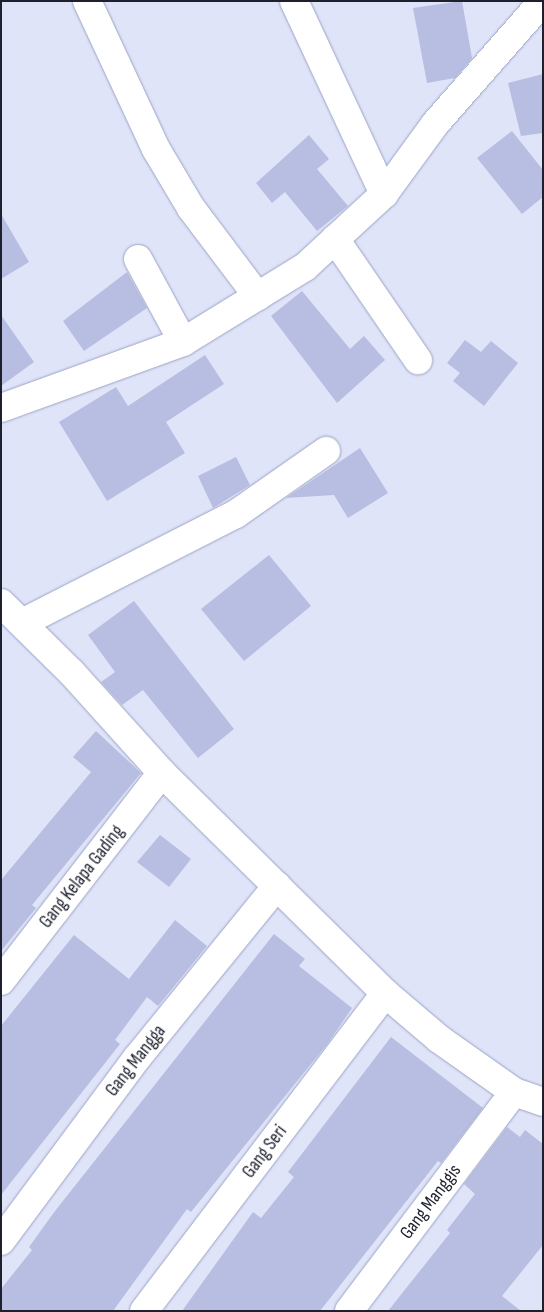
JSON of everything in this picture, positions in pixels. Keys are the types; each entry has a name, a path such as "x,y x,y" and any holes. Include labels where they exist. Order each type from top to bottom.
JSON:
{"street":[{"path":"86,1 156,149 191,208 258,297"},
{"path":"294,1 384,194"},
{"path":"513,31 514,1"},
{"path":"1,408 183,342 305,267 384,194 513,31 543,1"},
{"path":"335,239 418,360"},
{"path":"138,259 183,342"},
{"path":"22,623 236,514 326,452"},
{"path":"1,603 162,773 385,992 439,1039 514,1092 543,1102"},
{"name":"Gang Kelapa Gading","path":"1,981 162,773"},
{"name":"Gang Mangga","path":"1,1241 137,1058 277,886"},
{"name":"Gang Seri","path":"144,1311 385,992"},
{"name":"Gang Manggis","path":"349,1311 514,1092"}],"building":[{"path":"462,1 472,58 455,78 427,83 413,8"},
{"path":"543,74 543,133 521,136 508,83"},
{"path":"512,131 543,170 543,197 522,214 477,158"},
{"path":"309,135 329,159 317,169 348,206 317,231 285,192 272,203 256,183"},
{"path":"1,214 29,262 1,279"},
{"path":"127,272 147,308 84,351 63,321"},
{"path":"302,291 350,349 364,336 385,360 337,403 271,316"},
{"path":"1,315 34,362 1,386"},
{"path":"465,340 481,352 491,341 518,363 484,406 453,381 460,373 447,363"},
{"path":"205,355 224,384 166,422 185,453 107,501 59,422 116,387 128,406"},
{"path":"360,448 388,493 348,518 334,495 286,498"},
{"path":"236,457 250,485 213,508 198,476"},
{"path":"269,555 311,606 244,661 201,609"},
{"path":"134,601 234,729 198,758 143,690 122,705 101,682 115,672 88,635"},
{"path":"96,731 141,773 32,905 36,908 1,951 1,880 91,772 73,757"},
{"path":"160,835 191,859 169,887 137,862"},
{"path":"175,920 207,946 158,1006 147,997 115,1040 120,1044 1,1195 1,1026 74,935 129,979"},
{"path":"274,934 305,959 299,966 352,1008 328,1043 191,1212 187,1209 113,1311 1,1311 1,1289 32,1250 29,1247 55,1211"},
{"path":"391,1037 483,1108 441,1163 438,1161 320,1311 182,1311 253,1212 261,1218 294,1177 288,1172"},
{"path":"507,1127 520,1137 525,1130 543,1144 543,1245 502,1296 521,1311 388,1311 450,1233 447,1230 475,1194 464,1184"}]}
